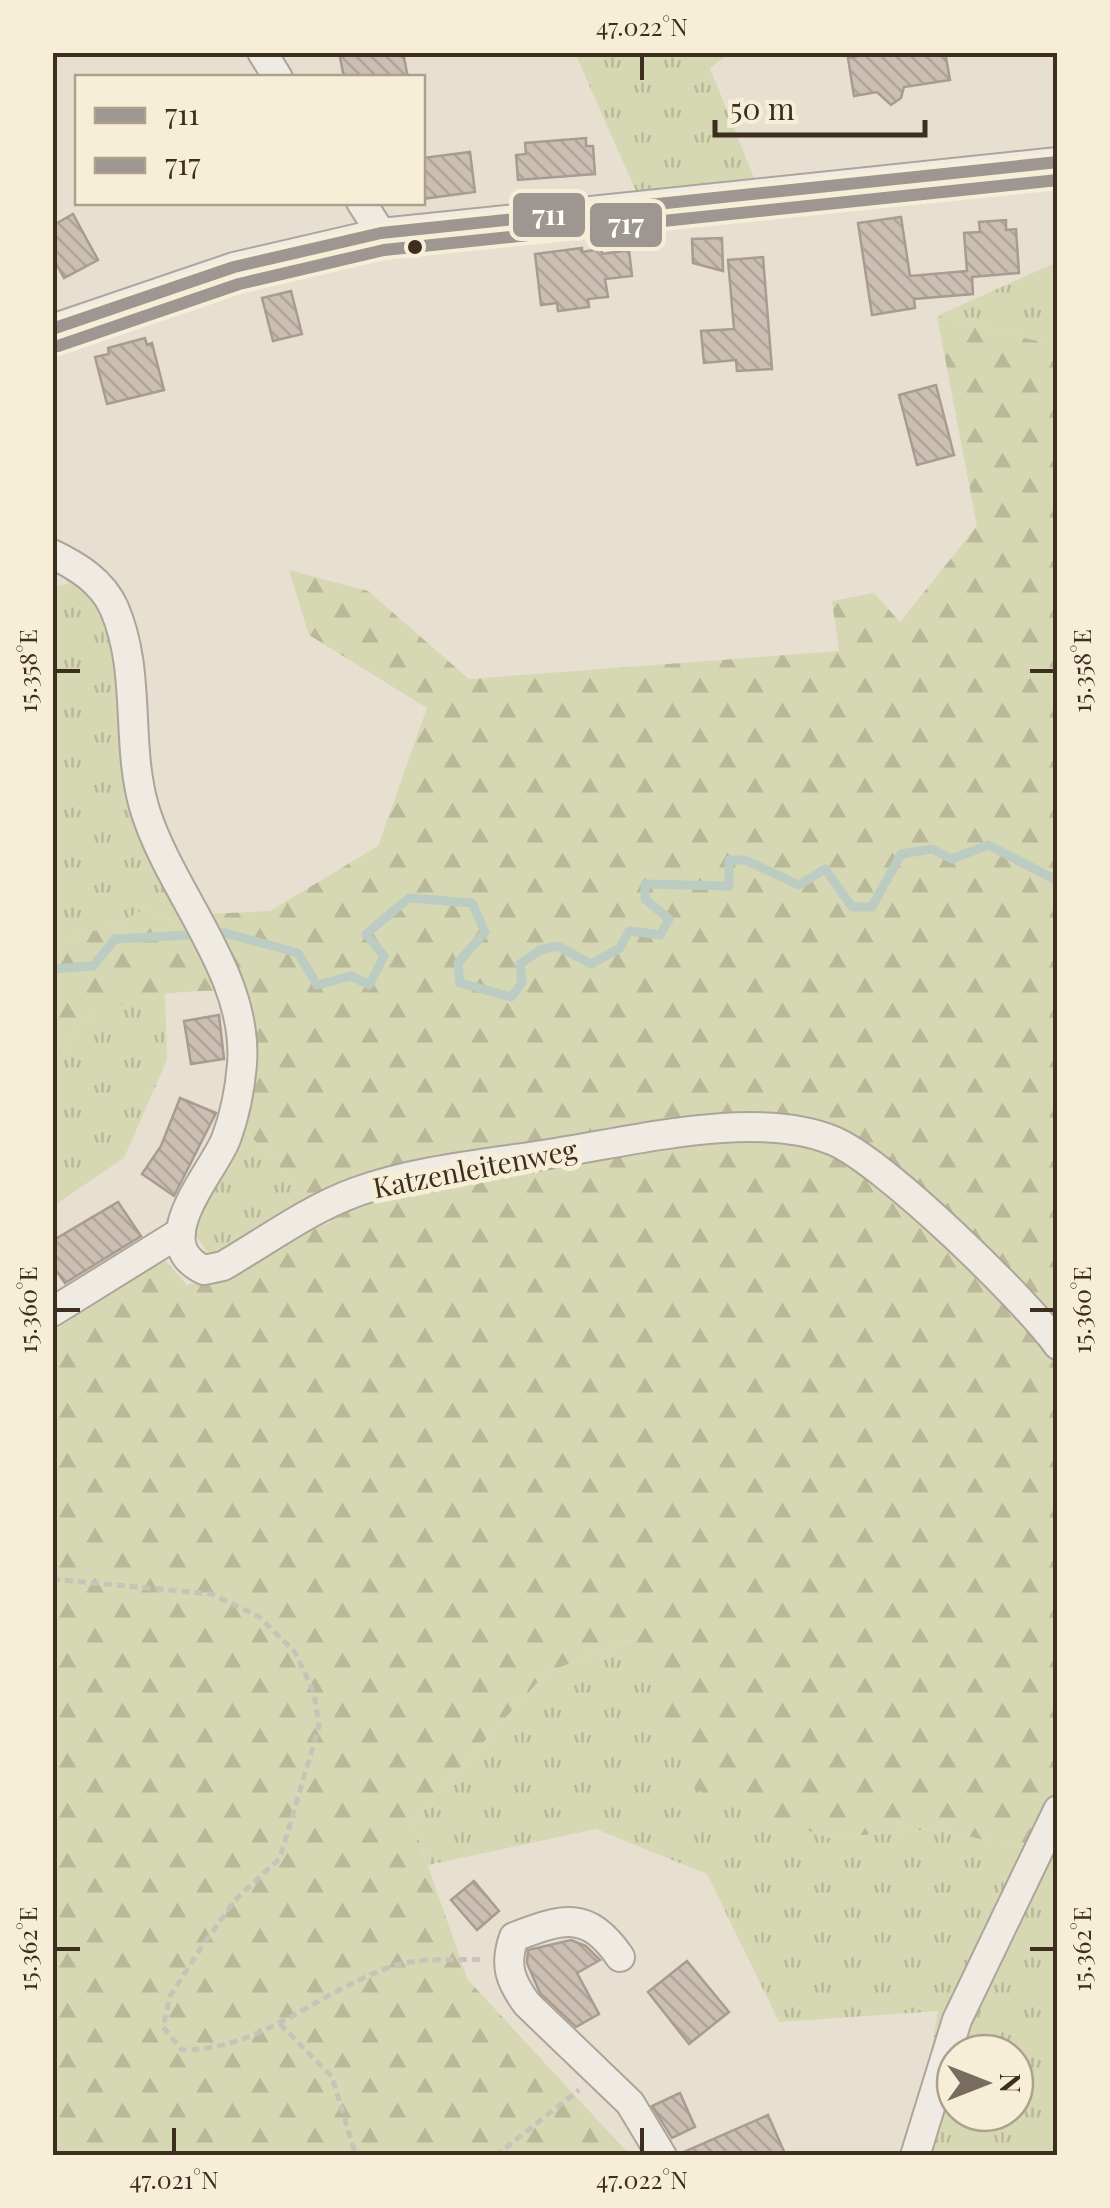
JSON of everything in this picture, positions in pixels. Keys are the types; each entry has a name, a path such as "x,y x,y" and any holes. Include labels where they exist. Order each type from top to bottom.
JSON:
{"street":[{"path":"262,52 276,75"},
{"path":"52,329 234,266 381,233 1058,162"},
{"path":"363,205 381,233"},
{"path":"52,554 97,583 119,620 132,690 140,791 171,874 215,959 238,1015 242,1067 225,1139 190,1200 181,1232 52,1312"},
{"name":"Katzenleitenweg","path":"181,1232 190,1262 204,1270 213,1269 350,1194 410,1177 661,1137 728,1129 792,1130 836,1142 877,1169 1017,1298 1058,1345"},
{"path":"915,2156 957,2020 1058,1810"},
{"path":"620,1956 606,1936 585,1922 552,1923 514,1938 507,1957 515,1988 527,2004 602,2072 650,2131 662,2156"}],"path":[{"path":"52,1579 211,1594 258,1616 295,1652 314,1693 319,1726 280,1858 235,1900 170,1996 163,2027 182,2050 214,2050 280,2024 392,1966 507,1957"},
{"path":"280,2024 332,2077 356,2156"},
{"path":"495,2156 602,2072"}],"green space":[{"path":"575,53 730,53 710,68 754,178 636,191"},
{"path":"1057,262 1057,346 937,316"},
{"path":"937,316 1057,346 1057,1855 933,1829 829,1838 696,1790 632,1640 547,1672 412,1821 468,1980 630,2155 53,2156 53,1331 163,1258 187,1285 331,1222 241,1126 251,1094 256,1040 244,993 207,914 270,911 378,846 427,708 309,635 289,570 368,591 469,679 839,651 832,601 874,593 900,622 977,526"},
{"path":"61,570 89,591 111,626 186,925 144,909 119,924 53,942 52,587 68,584"},
{"path":"144,909 186,925 223,991 150,997 80,1020 53,1079 53,942 119,924"},
{"path":"165,994 167,1060 124,1158 53,1206 53,1079 80,1020 117,1003"},
{"path":"241,1126 314,1203 226,1256 206,1251 195,1234 200,1207"},
{"path":"633,1640 829,1838 933,1829 1057,1855 1057,2155 906,2155 927,2077 938,2011 779,2022 707,1874 596,1829 428,1865 412,1821 547,1672"}],"building":[{"path":"339,52 403,52 407,75 343,75"},
{"path":"878,52 945,52 950,80 904,87 901,98 891,105 877,92 854,96 848,58"},
{"path":"586,138 586,146 593,146 595,174 518,180 516,155 526,154 525,143"},
{"path":"470,152 475,192 425,199 425,158"},
{"path":"73,214 98,260 64,278 52,256 52,226"},
{"path":"901,217 910,276 967,271 964,233 980,232 979,222 1006,220 1006,230 1016,229 1019,273 972,277 973,294 914,299 915,308 872,315 858,223"},
{"path":"722,238 723,271 693,263 692,239"},
{"path":"582,248 582,252 601,249 602,254 629,250 632,276 605,279 608,297 588,299 589,307 558,311 557,303 541,305 535,254"},
{"path":"763,257 772,369 737,371 736,360 704,363 701,331 734,329 728,260"},
{"path":"291,291 302,334 273,341 262,298"},
{"path":"145,338 147,345 152,343 164,390 107,404 95,357 109,354 108,348"},
{"path":"936,385 954,455 917,465 899,395"},
{"path":"219,1015 224,1059 191,1064 184,1021"},
{"path":"180,1098 216,1113 174,1196 142,1174 161,1146"},
{"path":"118,1202 141,1236 65,1283 52,1265 52,1241"},
{"path":"474,1881 499,1911 477,1930 451,1900"},
{"path":"571,1940 586,1946 600,1960 577,1973 599,2014 576,2027 540,1993 527,1963 528,1950"},
{"path":"687,1961 729,2012 689,2044 648,1992"},
{"path":"680,2093 695,2127 672,2138 652,2106"},
{"path":"768,2115 786,2156 679,2156 679,2154"}],"waterway":[{"path":"52,969 93,966 115,939 225,933 298,953 317,985 351,976 369,985 384,956 366,934 409,898 472,903 485,932 458,963 460,983 511,997 522,983 520,964 540,950 558,946 591,964 620,948 629,931 660,935 669,919 645,899 645,884 729,886 729,860 745,860 799,885 825,869 852,907 872,907 901,854 932,849 952,859 988,845 1058,881"}],"transit line":[{"name":"711","path":"52,329 234,267 381,233 1058,162"},
{"name":"717","path":"58,346 239,284 384,250 1058,180"}]}
